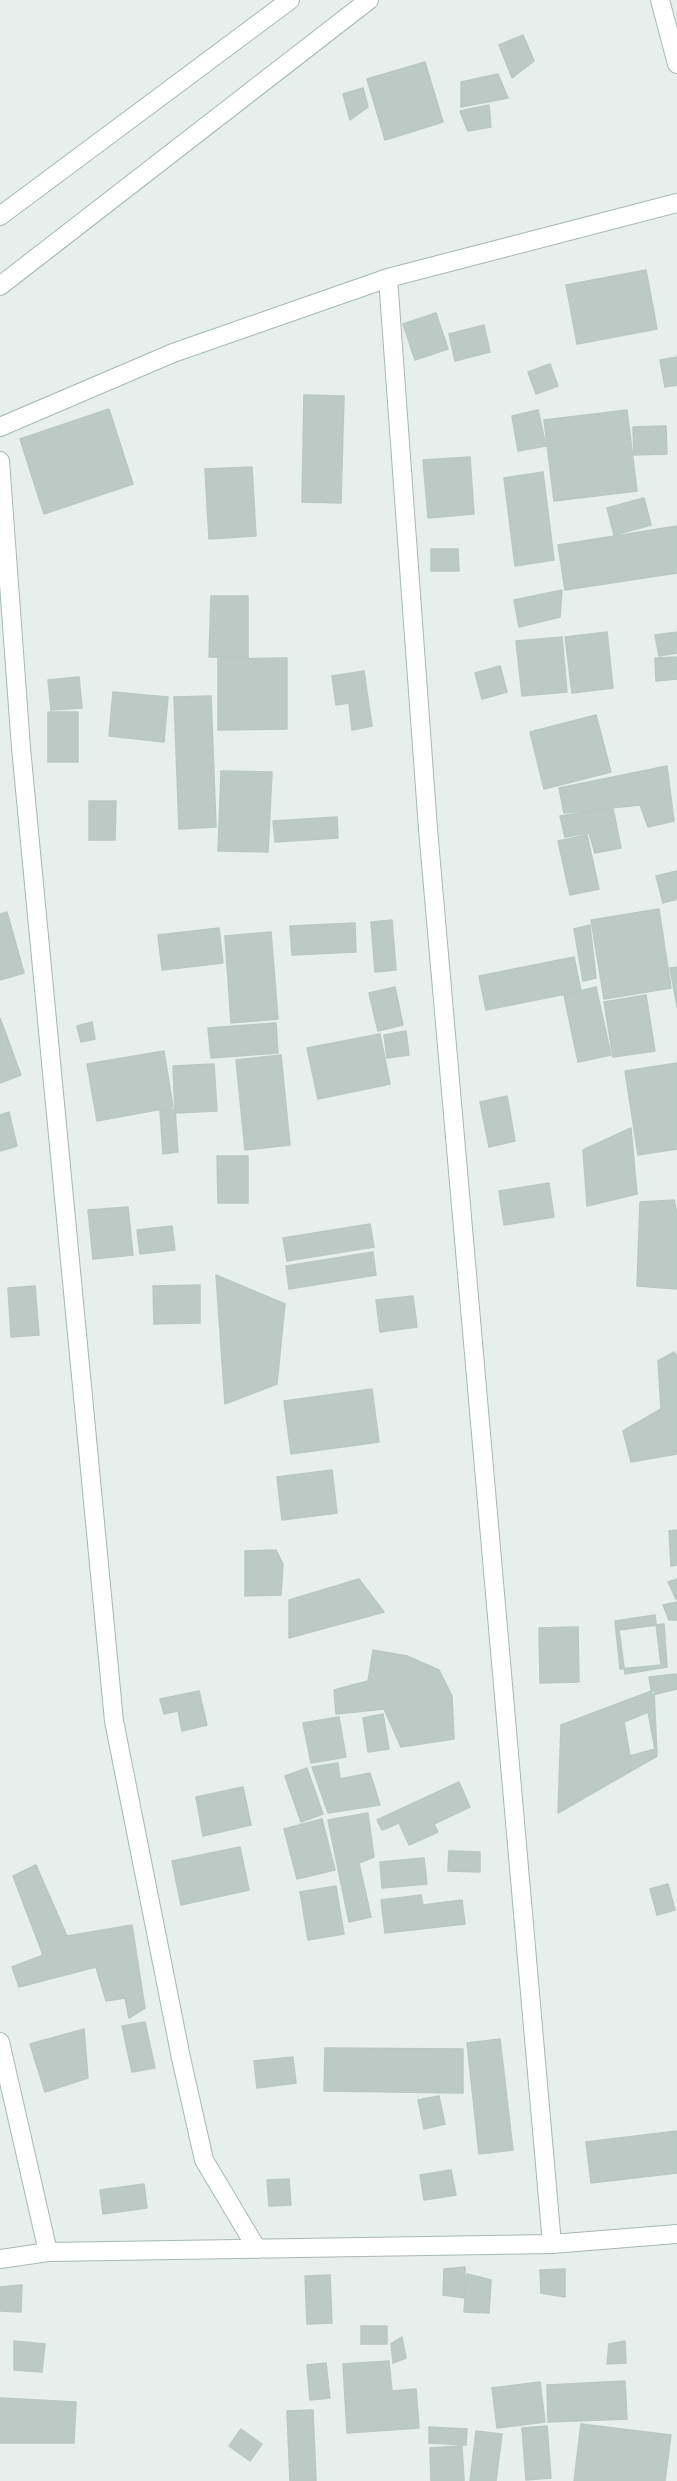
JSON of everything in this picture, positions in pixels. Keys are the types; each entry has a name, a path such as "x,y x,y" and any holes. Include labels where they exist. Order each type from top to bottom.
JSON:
{"street":[{"path":"0,216 290,0"},
{"path":"0,286 369,0"},
{"path":"660,0 677,64"},
{"path":"0,427 174,353 388,278 677,203"},
{"path":"388,278 428,829 552,2244"},
{"path":"0,461 21,748 114,1721 181,2058 204,2160 257,2249"},
{"path":"0,2042 48,2252"},
{"path":"0,2259 48,2252 552,2244 677,2234"}],"building":[{"path":"523,35 534,61 512,78 499,45"},
{"path":"425,62 443,122 385,140 367,79"},
{"path":"498,74 508,98 461,107 461,82"},
{"path":"363,88 368,107 350,120 343,94"},
{"path":"489,105 491,127 468,131 460,111"},
{"path":"646,270 657,329 577,344 566,285"},
{"path":"436,313 448,349 415,360 403,324"},
{"path":"484,325 490,352 455,361 449,334"},
{"path":"677,357 677,385 665,387 660,360"},
{"path":"550,364 558,386 536,394 528,372"},
{"path":"304,395 344,396 341,503 302,502"},
{"path":"109,409 133,484 44,514 20,439"},
{"path":"538,410 546,446 518,451 512,416"},
{"path":"627,410 637,491 554,501 544,420"},
{"path":"666,426 667,454 634,455 633,427"},
{"path":"470,457 474,514 428,518 423,460"},
{"path":"252,467 256,536 209,539 205,469"},
{"path":"543,472 554,560 515,566 504,478"},
{"path":"644,498 651,525 614,535 607,508"},
{"path":"677,526 677,573 565,590 558,545"},
{"path":"431,549 458,549 459,571 431,571"},
{"path":"562,590 560,617 519,627 514,600"},
{"path":"211,596 248,596 248,658 209,657"},
{"path":"607,632 613,688 572,693 565,637"},
{"path":"677,632 677,653 659,656 655,635"},
{"path":"562,637 567,692 522,696 516,641"},
{"path":"677,657 677,679 656,681 655,658"},
{"path":"287,658 287,729 218,730 218,659"},
{"path":"500,666 507,692 482,699 475,673"},
{"path":"364,671 372,726 352,730 349,703 336,705 332,676"},
{"path":"79,677 82,708 51,710 48,680"},
{"path":"113,692 168,697 164,742 109,736"},
{"path":"211,696 216,827 179,829 174,697"},
{"path":"48,712 78,712 78,762 48,762"},
{"path":"596,715 611,772 544,789 530,732"},
{"path":"667,766 674,821 648,827 640,805 564,813 559,788"},
{"path":"221,771 272,772 268,852 218,851"},
{"path":"89,801 116,801 115,840 89,840"},
{"path":"613,808 621,848 595,853 589,833 565,837 560,816"},
{"path":"337,817 338,838 275,842 273,821"},
{"path":"587,835 599,889 570,895 558,841"},
{"path":"677,871 677,899 663,903 656,876"},
{"path":"659,909 671,988 604,999 591,920"},
{"path":"7,912 24,973 0,980 0,914"},
{"path":"392,920 396,970 375,972 371,922"},
{"path":"355,923 356,952 292,955 290,926"},
{"path":"590,925 596,978 583,981 574,929"},
{"path":"219,928 223,963 162,970 158,935"},
{"path":"271,932 278,1019 231,1023 225,936"},
{"path":"574,957 581,991 486,1010 479,976"},
{"path":"677,967 677,1007 670,968"},
{"path":"395,987 403,1025 378,1031 369,993"},
{"path":"596,987 611,1055 578,1062 564,995"},
{"path":"646,995 655,1051 613,1057 604,1002"},
{"path":"0,1018 21,1075 0,1083"},
{"path":"92,1022 95,1039 81,1042 77,1026"},
{"path":"276,1023 278,1053 211,1058 208,1028"},
{"path":"406,1031 409,1055 387,1058 384,1035"},
{"path":"380,1034 390,1084 318,1099 307,1048"},
{"path":"164,1051 173,1107 97,1121 87,1064"},
{"path":"281,1055 290,1145 245,1150 236,1060"},
{"path":"677,1063 677,1149 638,1155 625,1071"},
{"path":"214,1064 217,1111 175,1113 173,1066"},
{"path":"507,1096 515,1141 489,1147 480,1102"},
{"path":"175,1109 178,1152 163,1154 160,1110"},
{"path":"9,1112 17,1146 0,1151 0,1115"},
{"path":"631,1128 637,1194 587,1206 583,1150"},
{"path":"217,1156 248,1156 248,1203 218,1203"},
{"path":"549,1183 554,1217 504,1225 499,1191"},
{"path":"674,1200 677,1214 677,1289 637,1286 640,1202"},
{"path":"128,1207 133,1255 93,1259 88,1210"},
{"path":"370,1224 374,1247 287,1261 283,1238"},
{"path":"172,1226 175,1250 140,1254 137,1230"},
{"path":"373,1252 376,1275 289,1289 286,1266"},
{"path":"216,1275 285,1304 277,1384 225,1404"},
{"path":"200,1285 200,1323 154,1324 153,1286"},
{"path":"35,1286 39,1335 11,1337 8,1288"},
{"path":"413,1296 417,1327 380,1332 376,1300"},
{"path":"674,1352 677,1357 677,1454 631,1462 623,1431 661,1409 658,1361"},
{"path":"372,1389 379,1442 291,1454 284,1401"},
{"path":"332,1470 337,1513 282,1520 277,1477"},
{"path":"677,1530 677,1565 671,1566 669,1531"},
{"path":"276,1550 283,1564 281,1595 245,1596 245,1551"},
{"path":"359,1579 384,1612 289,1638 289,1600"},
{"path":"677,1579 677,1598 676,1599 668,1582"},
{"path":"677,1602 677,1620 669,1620 663,1605"},
{"path":"655,1615 661,1665 620,1669 615,1621"},
{"path":"664,1624 667,1667 625,1674 619,1630"},
{"path":"578,1627 579,1682 540,1683 539,1628"},
{"path":"373,1650 407,1656 439,1670 452,1696 454,1739 401,1747 384,1709 336,1714 334,1690 368,1681"},
{"path":"676,1674 677,1689 652,1695 649,1677"},
{"path":"654,1690 657,1756 558,1813 561,1725"},
{"path":"199,1691 207,1725 182,1731 178,1711 164,1714 160,1699"},
{"path":"648,1712 655,1749 630,1756 624,1722"},
{"path":"383,1714 389,1749 368,1752 363,1718"},
{"path":"339,1717 346,1757 311,1763 303,1723"},
{"path":"338,1763 340,1779 370,1773 380,1805 328,1813 312,1767"},
{"path":"307,1768 323,1814 301,1822 285,1776"},
{"path":"459,1782 470,1807 434,1824 438,1832 409,1845 399,1823 382,1830 377,1820"},
{"path":"243,1787 251,1825 203,1836 196,1797"},
{"path":"368,1813 374,1857 359,1863 371,1917 349,1922 328,1820"},
{"path":"322,1819 335,1870 297,1879 284,1829"},
{"path":"240,1847 249,1890 181,1905 172,1861"},
{"path":"449,1851 480,1852 480,1872 448,1871"},
{"path":"424,1858 427,1884 382,1888 380,1862"},
{"path":"36,1865 67,1936 132,1925 145,2008 129,2018 125,1998 106,2001 96,1967 19,1987 12,1967 43,1955 13,1876"},
{"path":"668,1884 675,1910 657,1915 650,1889"},
{"path":"336,1886 344,1934 308,1940 300,1892"},
{"path":"421,1895 423,1905 462,1900 465,1924 385,1933 381,1900"},
{"path":"145,2022 155,2068 132,2072 122,2026"},
{"path":"84,2029 88,2078 45,2092 30,2044"},
{"path":"500,2039 513,2150 479,2154 467,2043"},
{"path":"325,2048 463,2049 463,2093 324,2091"},
{"path":"293,2057 296,2083 257,2088 254,2061"},
{"path":"439,2096 445,2124 424,2129 418,2100"},
{"path":"677,2131 677,2173 591,2183 586,2142"},
{"path":"451,2170 456,2195 424,2200 420,2175"},
{"path":"289,2179 291,2205 269,2206 267,2180"},
{"path":"144,2184 147,2208 103,2214 100,2190"},
{"path":"465,2267 465,2298 443,2295 444,2269"},
{"path":"565,2269 565,2297 541,2293 540,2270"},
{"path":"467,2274 491,2280 489,2313 464,2312"},
{"path":"330,2275 332,2323 307,2324 305,2276"},
{"path":"22,2285 21,2312 0,2311 0,2287"},
{"path":"361,2326 387,2326 387,2344 361,2344"},
{"path":"402,2337 406,2358 393,2363 391,2344"},
{"path":"14,2341 45,2344 42,2372 14,2370"},
{"path":"625,2341 626,2363 607,2364 609,2344"},
{"path":"389,2361 392,2391 416,2389 419,2428 347,2433 343,2364"},
{"path":"326,2363 330,2398 310,2400 307,2365"},
{"path":"625,2381 627,2419 548,2422 547,2385"},
{"path":"540,2382 545,2422 497,2428 492,2388"},
{"path":"0,2398 76,2402 74,2443 0,2443"},
{"path":"313,2410 316,2481 290,2481 287,2411"},
{"path":"581,2424 671,2435 665,2481 574,2481"},
{"path":"547,2426 551,2478 526,2480 522,2428"},
{"path":"429,2427 467,2429 466,2445 429,2443"},
{"path":"241,2429 262,2444 250,2461 229,2446"},
{"path":"476,2431 502,2434 496,2481 470,2481"},
{"path":"462,2446 464,2481 431,2481 430,2448"}]}
